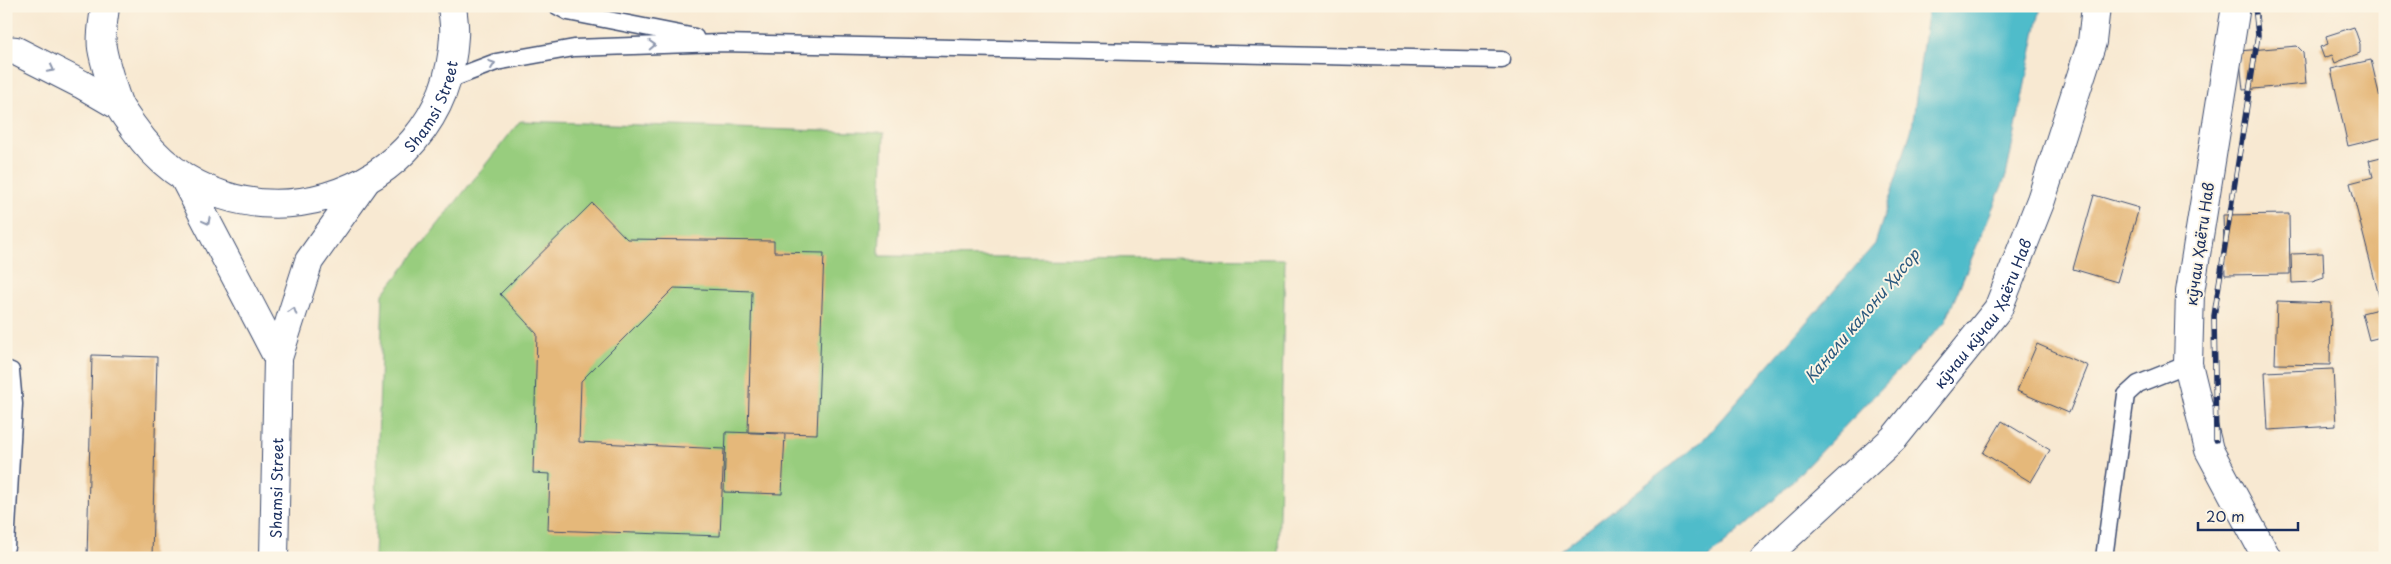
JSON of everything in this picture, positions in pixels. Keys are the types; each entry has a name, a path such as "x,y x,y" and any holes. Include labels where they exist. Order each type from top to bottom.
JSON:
{"street":[{"name":"Shamsi Street","path":"104,6 102,48 119,106 147,147 184,178 228,198 275,205 322,200 366,181 401,155 428,121 446,82 454,36 452,6"},
{"name":"кӯчаи кӯчаи Ҳаёти Нав","path":"1764,558 1894,438 1998,309 2050,172 2092,42 2096,6"},
{"name":"кӯчаи Ҳаёти Нав","path":"2236,6 2190,292 2188,364 2209,450 2267,558"},
{"path":"6,50 16,51 119,106"},
{"name":"Shamsi Street","path":"184,178 278,358"},
{"name":"Shamsi Street","path":"274,558 278,358 309,261 366,181"}],"lane":[{"path":"557,6 568,12 721,42"},
{"path":"446,82 496,62 574,48 721,42 1502,60"},
{"path":"2104,558 2126,395 2138,384 2188,364"},
{"path":"6,369 11,370 14,404 6,547"}],"green space":[{"path":"520,121 884,133 879,256 1285,259 1278,558 374,558 383,294"}],"water":[{"name":"Канали калони Ҳисор","path":"1928,6 2041,6 2006,176 1945,322 1775,499 1708,558 1551,558 1702,441 1875,244 1912,128"}],"building":[{"path":"2354,27 2360,44 2360,53 2335,63 2332,55 2324,58 2320,47 2328,44 2326,36"},
{"path":"2297,46 2303,52 2306,84 2243,90 2239,51"},
{"path":"2371,60 2385,119 2385,137 2348,146 2331,69"},
{"path":"2385,156 2385,336 2369,340 2362,313 2382,308 2350,183 2373,177 2369,160"},
{"path":"2094,195 2139,208 2117,282 2073,269"},
{"path":"592,203 627,239 774,241 774,252 824,253 817,434 748,432 752,291 674,288 581,381 579,442 724,449 720,536 548,530 550,474 533,473 537,334 500,294"},
{"path":"2289,214 2290,274 2225,275 2223,215"},
{"path":"2323,253 2324,278 2312,282 2292,283 2291,254"},
{"path":"2277,301 2331,303 2330,365 2275,364"},
{"path":"2037,344 2088,366 2069,413 2017,391"},
{"path":"92,355 157,357 152,558 87,558"},
{"path":"2333,369 2336,426 2268,430 2265,372"},
{"path":"2002,421 2050,450 2031,482 1983,453"},
{"path":"726,432 785,434 782,494 724,492"}],"railway":[{"path":"2216,440 2214,316 2258,35 2255,6"}]}
